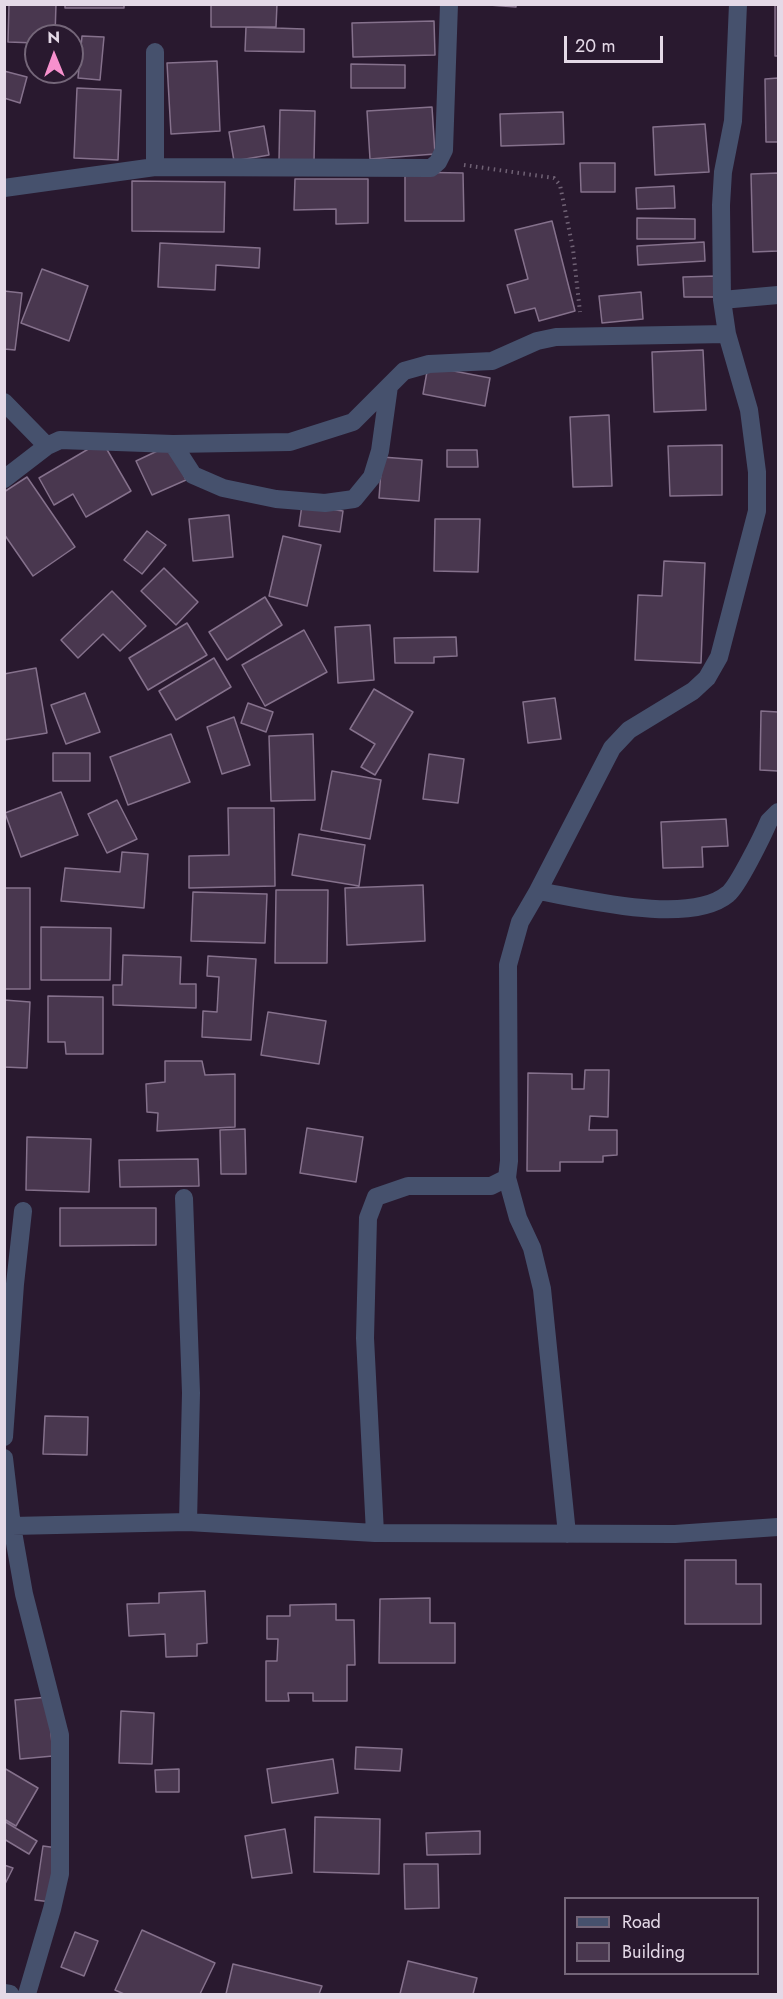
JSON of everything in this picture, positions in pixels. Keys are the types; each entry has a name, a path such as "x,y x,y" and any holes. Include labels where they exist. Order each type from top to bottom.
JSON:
{"street":[{"path":"4,188 155,167 415,170 431,168 438,162 444,150 449,4"},
{"path":"567,1534 542,1289 531,1248 518,1218 507,1178 509,1161 508,965 520,922 530,901 538,891 612,748 629,730 693,691 707,678 719,657 757,511 757,472 749,410 727,334 722,300 721,205 723,172 734,121 738,4"},
{"path":"155,52 155,167"},
{"path":"722,300 778,295"},
{"path":"4,479 47,446 60,440 173,444 290,442 353,422 404,371 429,364 492,361 537,341 556,337 727,334"},
{"path":"173,444 193,475 224,488 276,499 326,503 354,499 372,477 389,386"},
{"path":"4,402 47,446"},
{"path":"538,891 632,906 694,909 729,894 769,822 778,812"},
{"path":"375,1533 365,1338 368,1218 376,1197 408,1185 491,1186 507,1178"},
{"path":"184,1198 191,1393 188,1522"},
{"path":"4,1437 15,1284 23,1211"},
{"path":"4,1458 12,1526 24,1594 60,1735 62,1811 60,1874 27,1995"},
{"path":"12,1526 188,1522 375,1533 567,1534 675,1534 778,1527"},
{"path":"4,1993 10,1995"}],"path":[{"path":"438,162 554,178 560,185 573,249 583,337"}],"building":[{"path":"9,4 56,4 55,24 24,24 24,43 8,42"},
{"path":"65,4 124,4 124,8 65,8"},
{"path":"211,4 277,4 276,27 211,27"},
{"path":"476,4 516,4 516,7"},
{"path":"775,4 778,4 778,56 775,56"},
{"path":"434,21 435,55 353,57 352,23"},
{"path":"246,27 304,29 304,52 245,51"},
{"path":"84,36 104,37 100,80 84,79"},
{"path":"217,61 220,131 171,134 167,63"},
{"path":"351,64 405,65 405,88 351,88"},
{"path":"4,71 24,76 25,84 20,103 4,98"},
{"path":"778,78 778,142 766,142 765,79"},
{"path":"77,88 121,90 118,160 74,158"},
{"path":"432,107 435,154 370,159 367,111"},
{"path":"280,110 315,111 314,162 279,161"},
{"path":"563,112 564,144 501,146 500,114"},
{"path":"705,124 709,172 655,175 653,127"},
{"path":"264,126 269,155 234,161 229,132"},
{"path":"580,163 615,163 615,192 581,192"},
{"path":"405,172 463,173 464,221 405,221"},
{"path":"778,173 778,251 753,252 751,174"},
{"path":"295,179 368,179 368,223 336,224 336,209 294,210"},
{"path":"132,181 225,182 224,232 132,231"},
{"path":"674,186 675,208 637,209 636,188"},
{"path":"637,218 695,219 695,239 637,239"},
{"path":"552,221 575,311 539,321 535,308 515,313 507,285 528,279 515,230"},
{"path":"704,242 705,261 638,265 637,246"},
{"path":"160,243 260,248 259,268 216,265 215,290 158,287"},
{"path":"42,269 88,286 69,341 21,323"},
{"path":"717,276 718,297 684,297 683,277"},
{"path":"4,291 22,293 15,350 4,349"},
{"path":"641,292 643,319 602,323 599,296"},
{"path":"703,350 706,410 654,412 652,352"},
{"path":"428,366 490,378 485,406 423,394"},
{"path":"609,415 612,486 573,487 570,417"},
{"path":"102,441 131,491 86,517 73,494 54,505 39,478"},
{"path":"170,445 186,480 152,495 136,461"},
{"path":"722,445 722,495 670,496 668,446"},
{"path":"447,450 477,450 478,467 447,467"},
{"path":"382,457 422,460 419,501 379,498"},
{"path":"27,477 75,547 33,576 4,534 4,492"},
{"path":"302,505 343,511 340,532 299,526"},
{"path":"229,515 233,557 193,561 189,519"},
{"path":"435,519 480,519 478,572 434,571"},
{"path":"147,531 166,545 142,574 124,560"},
{"path":"283,536 321,545 307,606 269,596"},
{"path":"664,561 705,563 701,663 635,660 638,595 662,596"},
{"path":"164,568 198,602 176,625 141,591"},
{"path":"112,591 146,626 120,651 103,634 78,658 61,640"},
{"path":"265,597 282,625 227,660 209,632"},
{"path":"187,623 207,655 148,690 129,658"},
{"path":"370,625 374,680 338,683 335,627"},
{"path":"304,630 327,672 265,706 242,665"},
{"path":"456,637 457,656 434,657 434,663 395,663 394,638"},
{"path":"214,658 231,687 176,720 159,691"},
{"path":"36,668 47,733 4,740 4,674"},
{"path":"374,689 413,712 375,775 361,767 375,744 350,729"},
{"path":"85,693 100,732 66,744 51,705"},
{"path":"555,698 561,739 528,743 523,702"},
{"path":"248,703 273,712 266,732 241,723"},
{"path":"761,711 778,712 778,771 760,770"},
{"path":"234,717 250,765 222,774 207,727"},
{"path":"171,734 190,782 128,805 110,757"},
{"path":"313,734 315,800 271,801 269,736"},
{"path":"53,753 90,753 90,781 53,781"},
{"path":"429,754 464,759 458,803 423,799"},
{"path":"332,771 381,780 370,839 321,830"},
{"path":"61,792 78,835 21,857 5,813"},
{"path":"117,800 137,839 107,853 88,814"},
{"path":"228,808 274,808 275,886 189,888 189,856 229,855"},
{"path":"726,819 728,846 702,847 703,867 663,868 661,822"},
{"path":"299,834 365,845 359,886 292,875"},
{"path":"122,852 148,854 144,908 61,901 65,868 120,872"},
{"path":"423,885 425,941 347,945 345,888"},
{"path":"4,888 30,888 30,989 4,989"},
{"path":"276,890 328,890 327,963 275,963"},
{"path":"193,892 267,894 265,943 191,941"},
{"path":"41,927 111,928 110,980 41,980"},
{"path":"123,955 181,957 180,984 196,984 196,1008 113,1005 113,985 122,985"},
{"path":"208,956 256,959 251,1040 202,1037 203,1011 217,1012 219,977 207,976"},
{"path":"48,996 103,997 103,1054 66,1054 65,1042 48,1042"},
{"path":"4,1000 30,1002 27,1068 4,1067"},
{"path":"268,1012 326,1021 319,1064 261,1055"},
{"path":"165,1061 202,1061 205,1075 235,1074 235,1127 157,1131 158,1113 147,1112 146,1084 165,1082"},
{"path":"585,1070 609,1070 608,1117 590,1116 589,1130 617,1130 617,1155 603,1156 603,1162 560,1162 560,1171 527,1171 528,1073 572,1074 572,1089 584,1089"},
{"path":"307,1128 363,1137 356,1182 300,1173"},
{"path":"245,1129 246,1174 221,1174 220,1130"},
{"path":"27,1137 91,1139 89,1192 26,1190"},
{"path":"198,1159 199,1186 120,1187 119,1160"},
{"path":"60,1208 156,1208 156,1245 60,1246"},
{"path":"45,1416 88,1417 87,1455 43,1454"},
{"path":"685,1560 736,1560 736,1584 761,1584 761,1624 685,1624"},
{"path":"205,1591 207,1643 197,1644 197,1656 166,1657 165,1634 129,1636 127,1604 159,1603 159,1593"},
{"path":"430,1598 430,1623 455,1623 455,1663 379,1663 380,1599"},
{"path":"336,1604 336,1620 354,1620 355,1665 347,1665 347,1701 313,1701 313,1693 288,1693 289,1701 266,1701 266,1661 277,1661 278,1639 267,1639 267,1616 290,1616 290,1605"},
{"path":"48,1697 53,1756 20,1759 15,1700"},
{"path":"121,1711 154,1713 152,1764 119,1763"},
{"path":"356,1747 402,1749 400,1771 355,1769"},
{"path":"333,1759 338,1793 272,1803 267,1769"},
{"path":"4,1768 38,1788 16,1826 4,1819"},
{"path":"179,1769 179,1792 156,1792 155,1770"},
{"path":"315,1817 380,1819 379,1874 314,1872"},
{"path":"4,1821 37,1841 29,1854 4,1839"},
{"path":"285,1829 292,1873 252,1878 245,1836"},
{"path":"480,1831 480,1854 427,1855 426,1833"},
{"path":"43,1846 58,1848 51,1902 35,1900"},
{"path":"404,1864 438,1864 439,1908 405,1909"},
{"path":"4,1865 13,1868 4,1886"},
{"path":"142,1930 215,1963 200,1994 124,1994 115,1990"},
{"path":"75,1932 98,1941 84,1976 61,1967"},
{"path":"408,1961 477,1978 473,1994 400,1994"},
{"path":"233,1964 322,1986 319,1994 226,1994"}]}
